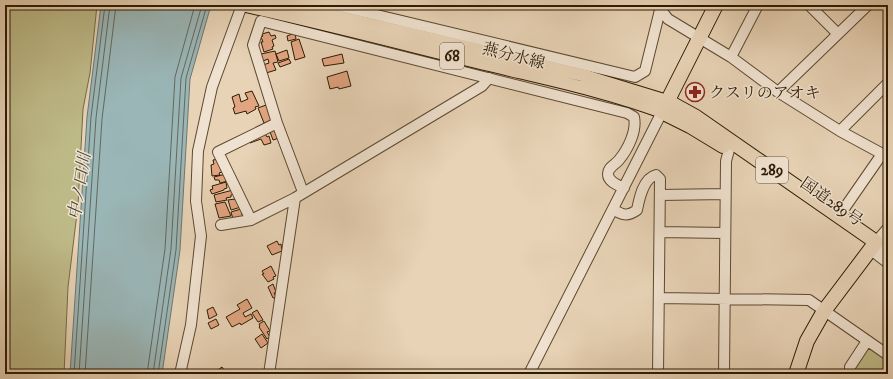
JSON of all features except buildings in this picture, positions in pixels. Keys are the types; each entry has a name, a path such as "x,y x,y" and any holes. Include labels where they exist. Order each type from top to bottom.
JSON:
{"highway":[{"path":"665,106 716,5"},
{"name":"国道289号","path":"665,106 690,126 729,150 873,246"},
{"name":"国道289号","path":"665,106 696,117 839,216 873,246"},
{"path":"796,374 807,341 824,311 851,273 873,246"}],"main road":[{"name":"燕分水線","path":"242,5 582,88 639,104 665,106"},
{"name":"燕分水線","path":"290,5 582,75 665,106"}],"street":[{"path":"180,374 191,325 200,236 196,201 198,151 212,87 242,5"},
{"path":"335,5 635,77 645,71 658,7"},
{"path":"730,57 758,5"},
{"path":"809,5 838,34"},
{"path":"658,7 668,19 730,57 778,92 840,131 885,156 839,216"},
{"path":"778,92 838,34 861,7"},
{"path":"269,374 299,195 253,45 261,21 627,113 634,118 636,125 628,147 618,161 609,169 608,175 611,181 624,188"},
{"path":"221,225 251,220 299,195 482,86 489,78"},
{"path":"840,131 888,83"},
{"path":"529,374 665,106"},
{"path":"251,220 218,152 277,123"},
{"path":"724,374 725,194 726,161 729,150"},
{"path":"613,209 625,215 631,214 637,210 640,194 649,178 656,176 660,179 658,374"},
{"path":"660,195 725,194"},
{"path":"873,246 888,228"},
{"path":"660,232 725,233"},
{"path":"873,246 888,251"},
{"path":"873,246 888,263"},
{"path":"659,298 809,300 888,355"},
{"path":"850,374 850,367 868,341"}],"shaded area":[{"path":"5,5 97,5 90,73 83,109 78,205 68,287 64,374 5,374"},
{"path":"868,348 872,348 888,359 888,374 853,374 854,369"}],"water":[{"path":"101,5 211,5 190,79 180,250 162,374 70,374 87,117"}],"place":[{"name":"クスリのアオキ","path":"695,92"}],"water label":[{"name":"中ノ口川","path":"79,186"}]}
